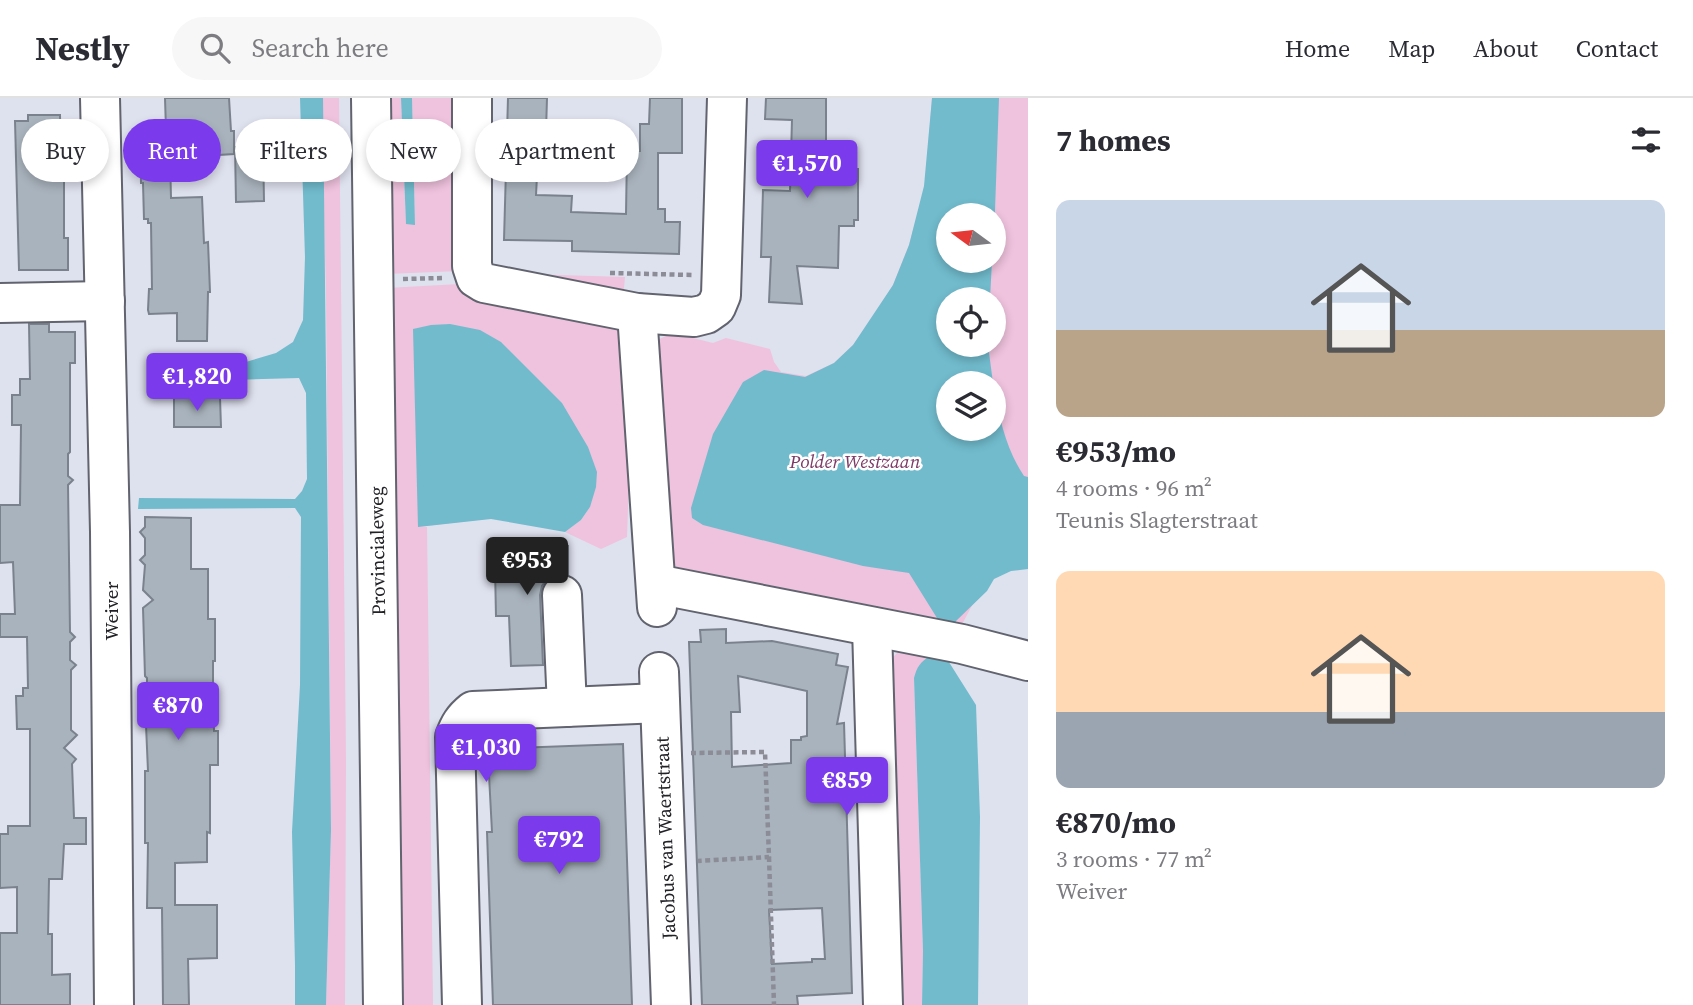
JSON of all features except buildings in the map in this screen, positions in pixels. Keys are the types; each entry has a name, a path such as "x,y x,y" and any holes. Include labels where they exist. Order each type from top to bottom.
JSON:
{"street":[{"name":"Weiver","path":"100,98 111,560 114,1005"},
{"name":"Provincialeweg","path":"371,98 383,1005"},
{"path":"472,98 472,266 476,278 484,283 637,313 694,317 706,314 716,307 722,295 727,98"},
{"path":"0,303 106,301"},
{"path":"637,313 656,595 924,637 1028,661"},
{"path":"462,1005 455,737 465,717 473,711 567,707 562,595"},
{"path":"872,628 883,1005"},
{"name":"Jacobus van Waertstraat","path":"567,707 659,688 671,1005"}],"path":[{"path":"374,280 476,278"},
{"path":"688,754 765,752 774,1005"},
{"path":"666,862 769,857"}],"green space":[{"path":"321,98 339,98 339,119 322,119"},
{"path":"383,98 401,98 402,119 383,119"},
{"path":"412,98 463,98 459,271 386,274 384,182 404,182 406,224 415,224 414,182 461,182 461,119 412,119"},
{"name":"Polder Westzaan","path":"932,98 1028,98 1028,554 1000,564 976,598 960,628 933,621 932,617 677,567 671,563 657,340 673,333 713,343 726,338 770,349 781,372 806,376 834,363 853,345 893,285 909,245 925,186"},
{"path":"323,182 340,182 346,760 345,1005 326,1005 331,830"},
{"path":"494,273 625,277 623,298"},
{"path":"460,284 617,329 633,358 627,537 601,549 565,532 581,520 590,507 418,527 427,527 433,1005 398,1005 387,288"},
{"path":"897,653 930,656 914,678 923,951 922,1005 897,1005 890,661"}],"water":[{"path":"300,98 323,98 323,119 301,119"},
{"path":"401,98 412,98 412,119 402,119"},
{"name":"Polder Westzaan","path":"932,98 999,98 995,203 936,203 936,273 991,273 991,287 936,287 936,357 990,357 991,371 936,371 936,441 1006,441 1006,439 1018,466 1024,476 1028,477 1028,569 1011,571 994,579 987,591 956,621 947,659 976,705 980,817 978,1005 922,1005 923,951 914,678 919,665 930,656 937,618 909,573 863,566 703,525 692,518 691,508 713,434 743,382 764,370 805,377 834,363 853,345 893,285 909,245 924,186"},
{"path":"303,182 324,182 331,830 326,1005 295,1005 292,832 300,685 301,517 295,508 138,509 139,498 295,499 302,491 307,479 306,393 299,378 232,380 232,366 276,353 293,342 303,320 305,257"},
{"path":"404,182 414,182 415,225 406,224"},
{"path":"450,324 480,330 501,342 562,403 588,447 597,472 596,487 590,507 581,520 565,532 491,519 418,527 413,329"}]}
